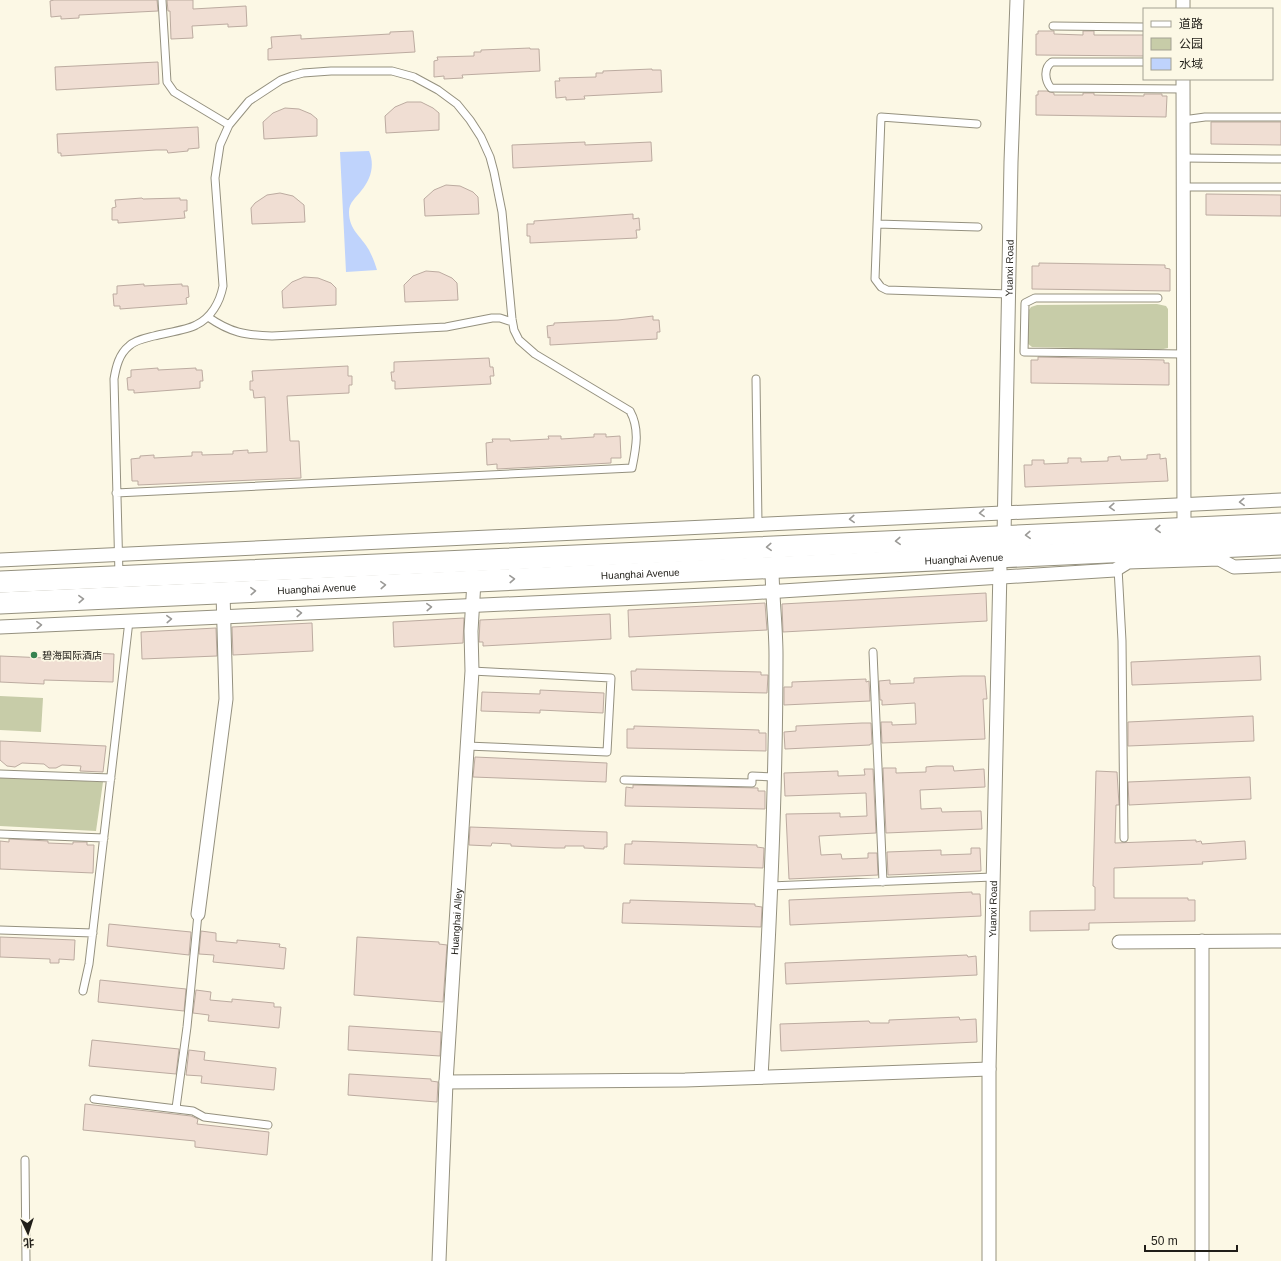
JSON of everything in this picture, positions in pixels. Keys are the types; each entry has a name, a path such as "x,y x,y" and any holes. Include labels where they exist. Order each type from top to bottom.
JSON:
{"main road":[{"name":"Huanghai Avenue","path":"0,582 1281,524"},
{"name":"Huanghai Avenue","path":"0,603 772,567 1000,567 1281,544"}],"street":[{"name":"Yuanxi Road","path":"1004,536 1011,155 1017,0"},
{"path":"1183,84 1184,528"},
{"path":"0,560 1281,500"},
{"path":"0,627 772,592 1000,567 1115,570 1128,562 1219,559 1234,567 1281,565"},
{"path":"761,1077 774,777 776,653 772,567"},
{"name":"Yuanxi Road","path":"989,1261 989,1069 1000,567"},
{"name":"Huanghai Alley","path":"439,1261 446,1082 472,672 471,631 474,581"},
{"path":"198,914 226,699 223,593"},
{"path":"1119,942 1281,940"},
{"path":"1202,941 1202,1261"},
{"path":"446,1082 685,1080 989,1069"}],"lane":[{"path":"162,0 168,82 174,92 229,125"},
{"path":"1053,26 1143,27"},
{"path":"1143,62 1052,62 1046,68 1047,84 1051,88 1183,84"},
{"path":"116,493 632,468 637,440 636,425 630,411 535,354 519,340 512,322 502,212 494,172 490,157 481,137 457,104 438,90 414,77 392,71 331,71 303,73 281,80 249,101 229,125 220,146 215,178 223,286 222,294 217,304 208,317 196,326 145,338 128,346 120,357 116,366 114,379 116,493 120,577"},
{"path":"977,124 881,117 876,279 886,290 1009,294"},
{"path":"1183,120 1205,117 1281,117"},
{"path":"1183,158 1281,159"},
{"path":"1184,187 1281,187"},
{"path":"877,224 978,227"},
{"path":"1158,298 1035,298 1029,300 1025,303 1024,352 1184,354"},
{"path":"208,317 223,327 237,332 272,336 446,327 492,318 500,318 512,322"},
{"path":"756,379 758,524"},
{"path":"1118,568 1122,640 1124,838"},
{"path":"83,991 89,964 93,933 129,621"},
{"path":"873,652 883,882"},
{"path":"467,746 607,752 611,678 472,672"},
{"path":"0,774 111,778"},
{"path":"624,780 752,783 752,776 774,777"},
{"path":"0,834 104,838"},
{"path":"770,886 993,877"},
{"path":"176,1108 187,1027 198,914"},
{"path":"0,930 93,933"},
{"path":"94,1099 176,1108 193,1111 204,1117 268,1125"},
{"path":"24,1160 26,1261"}],"green space":[{"path":"1157,304 1166,306 1168,309 1168,348 1159,350 1032,347 1027,343 1029,310 1031,307 1037,305"},
{"path":"0,696 43,698 41,732 0,730"},
{"path":"0,776 103,782 96,831 0,826"}],"water":[{"path":"369,151 372,161 370,177 351,203 349,212 351,224 369,250 377,270 346,272 340,152"}],"building":[{"path":"157,0 158,11 79,15 79,18 61,19 61,16 51,17 50,1"},
{"path":"167,0 193,0 193,9 246,6 247,26 228,27 228,24 192,26 193,38 171,39 170,11 168,11"},
{"path":"413,31 415,52 268,60 268,49 272,48 271,37 301,35 301,39 390,34 390,32"},
{"path":"1038,31 1054,31 1054,34 1083,35 1083,31 1094,31 1094,35 1143,35 1143,56 1036,55 1036,34 1038,34"},
{"path":"539,49 540,71 462,75 463,78 444,79 444,76 434,77 434,61 438,60 437,57 474,56 474,52 481,52 481,50"},
{"path":"158,62 159,84 56,90 55,67"},
{"path":"661,70 662,92 584,96 585,99 566,100 566,97 556,98 555,81 560,81 559,78 596,77 596,73 603,73 603,71"},
{"path":"1038,91 1047,91 1054,93 1054,95 1083,95 1083,93 1094,93 1094,95 1144,96 1144,94 1162,94 1162,96 1167,96 1166,117 1036,115 1036,95 1038,95"},
{"path":"407,102 421,102 439,113 439,130 386,133 385,116 395,107"},
{"path":"285,108 299,109 311,114 317,119 317,136 264,139 263,122 273,113"},
{"path":"1211,122 1281,122 1281,145 1211,144"},
{"path":"198,127 199,148 188,149 188,151 168,153 167,150 156,150 61,156 61,153 58,153 57,134"},
{"path":"585,142 585,145 651,142 652,161 513,168 512,145"},
{"path":"446,185 460,186 473,192 478,197 479,214 425,216 424,199 434,190"},
{"path":"280,193 293,196 304,205 305,222 252,224 251,208 255,203 267,195"},
{"path":"1206,194 1281,195 1281,216 1206,215"},
{"path":"180,198 180,200 187,200 187,211 184,211 185,218 118,223 118,220 112,220 112,208 116,207 115,200"},
{"path":"633,214 633,219 639,218 640,230 636,230 637,238 530,243 530,236 527,236 527,224 534,224 534,221"},
{"path":"1039,263 1165,265 1165,268 1170,269 1170,291 1032,289 1032,266 1039,266"},
{"path":"426,271 439,272 452,278 457,283 458,300 405,302 404,285 413,276"},
{"path":"304,277 318,278 331,283 336,288 336,305 283,308 282,291 292,282"},
{"path":"144,284 144,286 182,284 182,286 188,286 189,297 186,298 187,304 120,309 120,306 114,306 113,294 117,294 117,286"},
{"path":"653,316 653,320 659,320 660,332 657,332 657,339 550,345 550,337 548,338 547,326 554,325 554,323 618,320"},
{"path":"1038,357 1164,360 1164,363 1169,363 1169,385 1031,383 1031,360 1038,360"},
{"path":"489,358 490,367 493,367 494,376 490,376 491,384 395,389 395,381 392,381 391,372 394,372 394,362"},
{"path":"348,366 348,376 352,376 352,385 349,385 349,393 287,396 290,441 299,441 301,478 138,485 138,481 132,481 131,459 140,458 140,456 154,455 154,458 192,456 192,452 202,452 202,455 233,454 233,451 248,450 248,453 267,452 265,397 254,398 253,390 250,390 250,381 253,381 252,371"},
{"path":"158,368 158,370 196,368 196,370 202,370 203,381 200,381 200,388 134,393 134,390 128,390 127,378 131,377 131,370"},
{"path":"594,434 606,434 606,437 620,436 621,458 611,458 611,463 497,469 497,464 487,465 486,443 493,442 492,439 510,439 510,441 549,439 548,436 561,436 561,439 594,437"},
{"path":"1160,454 1160,459 1166,458 1168,481 1025,487 1024,465 1032,465 1032,460 1044,460 1044,464 1068,463 1068,458 1081,458 1081,462 1108,461 1108,457 1120,456 1121,460 1147,459 1147,455"},
{"path":"986,593 987,621 783,632 782,604"},
{"path":"765,603 767,630 629,637 628,610"},
{"path":"610,614 611,639 483,646 483,642 479,642 480,620"},
{"path":"464,618 463,643 394,647 393,622"},
{"path":"312,623 313,651 233,655 232,627"},
{"path":"216,628 217,656 142,659 141,632"},
{"path":"46,651 114,654 113,682 44,680 44,684 0,682 0,656 46,658"},
{"path":"1260,656 1261,680 1132,685 1131,662"},
{"path":"636,669 761,672 761,675 768,675 767,693 632,690 631,671 636,671"},
{"path":"985,676 987,699 983,699 985,739 882,743 881,722 892,722 892,725 916,724 915,703 882,705 882,700 880,700 879,681 890,680 890,684 914,683 914,678"},
{"path":"866,679 866,682 869,681 870,701 784,705 784,687 792,687 792,682"},
{"path":"540,690 604,693 603,713 540,710 540,713 481,711 482,692 540,694"},
{"path":"1253,716 1254,741 1128,746 1128,722"},
{"path":"871,723 872,744 870,745 785,749 784,732 796,731 796,726"},
{"path":"634,726 759,730 759,733 766,733 766,751 627,748 627,729 634,729"},
{"path":"0,741 106,746 103,772 80,771 81,766 62,765 56,768 49,768 44,764 22,763 15,767 7,766 0,760"},
{"path":"475,757 607,763 606,782 473,777"},
{"path":"953,766 954,771 984,769 985,787 920,790 921,809 941,808 942,812 981,811 982,829 886,833 883,768 896,768 896,773 926,772 926,767"},
{"path":"864,769 873,769 876,833 819,836 821,855 841,854 842,859 868,858 868,853 877,853 878,875 789,879 786,814 840,813 840,817 867,816 866,793 785,796 784,773 838,771 838,776 865,775"},
{"path":"1096,771 1117,772 1119,805 1116,805 1115,843 1196,840 1196,842 1201,841 1202,844 1245,841 1246,859 1202,862 1203,864 1114,868 1114,898 1188,898 1188,900 1195,900 1195,921 1089,923 1089,930 1030,931 1030,911 1095,910 1095,887 1093,886"},
{"path":"1250,777 1251,799 1129,805 1128,782"},
{"path":"633,785 758,788 758,791 765,791 765,809 625,806 626,787 633,788"},
{"path":"470,827 607,832 607,847 604,847 604,849 584,848 584,846 565,846 565,848 555,848 511,846 511,844 492,843 491,846 469,845"},
{"path":"9,839 73,844 73,842 87,842 87,845 94,845 93,873 0,869 0,841 9,842"},
{"path":"632,841 757,845 757,847 764,848 763,868 624,864 625,844 632,844"},
{"path":"971,848 980,848 981,871 888,875 887,852 941,850 941,855 971,854"},
{"path":"972,892 972,894 980,894 981,916 790,925 789,900"},
{"path":"630,900 755,904 755,906 762,907 761,927 622,923 623,903 630,903"},
{"path":"109,924 191,932 189,955 107,946"},
{"path":"201,931 216,933 216,941 237,943 237,940 280,944 279,947 286,948 284,969 213,962 214,955 199,954"},
{"path":"0,937 75,940 74,960 59,959 59,963 50,963 50,959 0,957"},
{"path":"357,937 439,942 439,944 447,945 443,1002 354,995"},
{"path":"967,955 968,957 976,956 977,975 786,984 785,963"},
{"path":"100,980 186,989 184,1011 98,1002"},
{"path":"196,990 211,992 210,1000 232,1002 232,999 274,1003 274,1007 281,1007 279,1028 208,1021 209,1015 193,1013"},
{"path":"959,1017 960,1020 976,1019 977,1042 781,1051 780,1024 869,1021 870,1023 889,1023 889,1020"},
{"path":"349,1026 441,1032 440,1056 348,1050"},
{"path":"92,1040 179,1049 176,1074 89,1066"},
{"path":"189,1050 205,1052 204,1060 276,1068 274,1090 201,1083 202,1076 186,1075"},
{"path":"349,1074 431,1079 431,1081 438,1082 437,1102 348,1095"},
{"path":"85,1104 191,1116 198,1119 197,1124 269,1132 267,1155 195,1147 195,1141 83,1130"}],"place":[{"name":"碧海国际酒店","path":"34,655"}]}
